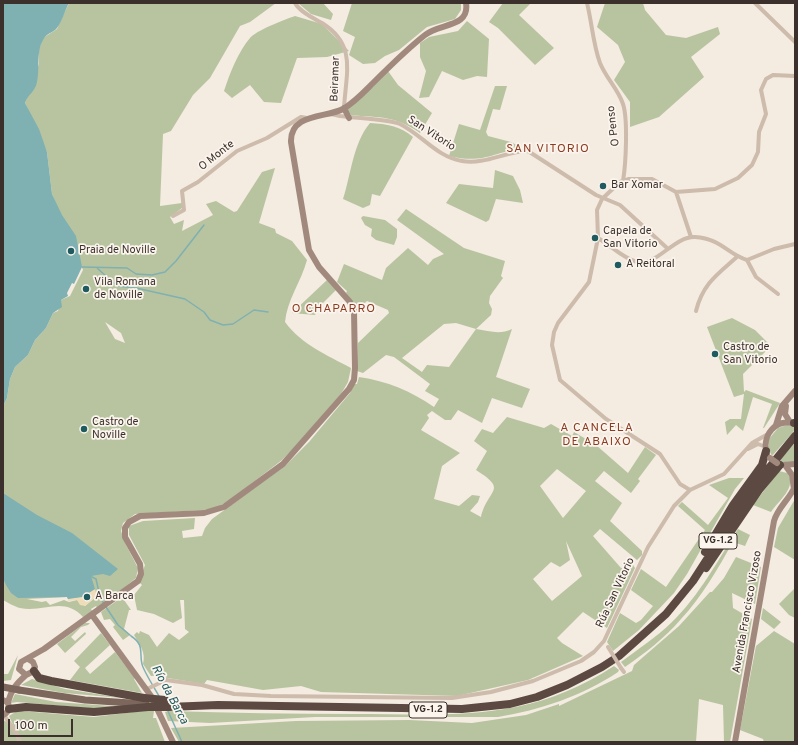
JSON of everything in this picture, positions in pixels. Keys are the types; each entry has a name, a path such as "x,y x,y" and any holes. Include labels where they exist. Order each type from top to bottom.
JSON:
{"highway":[{"name":"VG-1.2","path":"146,703 440,710 497,706 537,696 567,685 602,667 636,642 676,603 693,581 755,485 795,436"},
{"path":"636,642 688,582 733,505 762,465 767,452"},
{"path":"676,603 684,599 755,496 773,471 781,464"},
{"path":"31,670 40,678 146,703"},
{"path":"5,707 94,712 146,703"}],"main road":[{"path":"3,687 17,687 84,700 146,703"}],"street":[{"name":"Beiramar","path":"295,3 305,12 329,28 344,45 347,66 344,108"},
{"path":"292,132 286,128 301,117 307,118 330,113 344,108 353,102 427,33 460,21 466,13 466,3"},
{"name":"O Penso","path":"588,3 591,27 600,63 607,79 623,104 626,155 623,180"},
{"path":"754,3 795,42"},
{"path":"690,490 680,484 660,454 606,419 560,380 552,345 554,332 558,323 589,282 598,238 597,210 602,198 623,180 643,178 652,179 676,192 715,189 744,174 752,165 758,152 759,132 766,114 761,90 766,79 773,75 795,76"},
{"path":"344,108 349,118"},
{"name":"San Vitorio","path":"330,113 349,118 385,121 400,124 441,154 461,161 492,159 516,151 528,151 602,198 620,205 667,248"},
{"path":"17,687 21,662 44,649 138,581 140,578 140,564 125,537 125,528 129,522 144,516 208,513 229,504 283,464 347,392 354,380 356,360 354,311 350,302 319,267 309,250 292,142 292,132 297,125 307,118"},
{"name":"O Monte","path":"173,216 184,210 182,191 198,182 237,151 286,128"},
{"path":"676,192 691,237"},
{"path":"598,238 630,260 639,263 648,262 657,257 667,248 691,237 713,240 747,260 756,277 778,294"},
{"path":"747,260 774,249 795,244"},
{"path":"696,311 700,295 714,277 738,256"},
{"path":"767,452 768,434 776,425 782,406 795,391"},
{"path":"789,399 784,414 793,423"},
{"path":"776,425 793,423"},
{"name":"Rúa San Vitorio","path":"147,689 166,680 202,685 234,694 271,696 452,698 490,692 533,681 581,662 594,652 604,640 648,547 674,506 690,490 696,489 724,474 752,444 768,434"},
{"path":"748,449 758,444 781,464 795,464"},
{"name":"Avenida Francisco Vizoso","path":"735,742 774,521 777,512 794,488 792,475 781,464"},
{"path":"92,615 147,689 173,742"},
{"path":"604,640 622,670"},
{"path":"20,742 5,707 11,692 31,670 44,649"},
{"path":"28,659 31,670"},
{"path":"19,669 31,670"}],"green space":[{"path":"69,3 276,3 250,22 240,26 210,78 193,95 171,131 163,134 160,206 182,203 182,208 170,217 174,224 184,220 182,231 213,215 206,204 216,201 234,212 237,211 262,172 275,168 259,223 275,229 276,233 292,241 307,260 288,306 285,322 307,343 351,368 348,382 341,394 292,450 282,460 230,500 216,508 203,510 135,514 123,523 121,531 126,545 138,568 136,578 98,609 96,606 91,609 93,612 84,618 69,607 54,606 29,609 13,606 3,600 3,406 7,398 10,379 15,367 28,355 35,340 46,328 53,313 58,311 61,300 70,296 83,270 52,194 47,152 25,103 39,64 39,50 43,38 57,29","holes":["105,322 121,333 125,343 115,339","88,593 97,596 85,606 77,600 69,602 64,600 50,605 46,601 42,602 27,599 67,597 68,599 82,597"]},
{"path":"298,3 323,3 333,14 331,20 311,14"},
{"path":"352,3 461,3 461,10 455,19 427,27 399,50 385,56 375,63 363,64 349,55 355,37 343,31"},
{"path":"503,3 529,3 530,4 519,15 554,48 535,65 498,28 489,22"},
{"path":"605,3 643,3 645,10 666,35 686,38 718,27 720,34 691,57 704,77 659,117 630,127 630,102 614,80 625,62 618,45 597,27"},
{"path":"295,16 322,24 349,51 327,57 297,58 281,103 264,102 250,85 232,98 224,91 235,63 250,38 258,32"},
{"path":"467,21 489,39 487,77 477,76 463,80 442,71 429,97 419,98 426,71 420,57 420,43 429,37 458,31"},
{"path":"388,71 398,85 432,113 420,133 395,120 351,115 348,111 348,108"},
{"path":"495,86 507,86 500,110 493,109 486,132 488,136 511,142 522,148 487,157 471,159 449,156 459,124 480,130"},
{"path":"370,123 393,126 403,130 413,137 380,196 372,194 370,205 363,208 343,199 356,150 364,131"},
{"path":"495,170 513,176 520,190 523,203 496,199 489,220 486,222 446,203 459,184 493,188"},
{"path":"406,209 464,248 505,261 501,276 503,278 490,296 489,303 492,309 491,315 476,329 503,332 512,329 496,377 530,389 522,408 492,398 482,423 458,410 451,420 445,420 432,411 427,415 429,418 421,430 460,453 442,466 434,499 459,506 472,495 480,496 478,502 470,511 481,517 484,508 494,490 494,486 492,482 476,470 487,451 474,441 482,429 493,433 507,417 544,428 551,424 572,436 574,432 596,445 628,473 645,447 656,455 638,479 640,481 631,493 604,471 595,481 622,503 610,521 642,551 642,555 637,560 600,529 593,536 621,568 633,565 635,568 607,628 583,612 557,638 562,643 583,656 528,680 457,696 321,692 301,686 263,690 207,680 204,684 162,677 161,675 151,676 143,664 143,652 134,635 137,632 139,634 140,631 149,635 157,647 169,633 179,640 189,632 185,629 184,600 180,600 182,618 173,623 154,614 137,610 134,595 142,585 139,582 145,565 129,535 129,526 143,521 195,518 194,529 182,531 183,538 202,536 205,528 212,519 285,466 309,442 350,393 354,384 357,384 359,377 389,384 417,396 434,407 439,399 425,391 430,384 394,357 386,355 363,373 357,371 358,343 389,313 388,310 367,301 357,310 346,293 347,291 337,282 344,264 382,280 386,268 408,248 428,265 433,259 444,254 397,220","holes":["456,323 476,329 449,367 427,365 422,372 402,358 444,324","557,469 586,491 563,518 540,486","566,541 582,576 552,601 533,579 551,562 560,567 570,560"]},
{"path":"363,216 385,220 397,229 397,237 394,245 376,240 371,236 372,229 365,225 361,218"},
{"path":"327,280 336,290 320,306 315,315 292,313"},
{"path":"732,318 755,330 771,346 743,374 744,392 746,390 780,403 763,428 772,404 753,397 743,431 736,425 727,435 725,422 730,419 741,419 744,394 734,397 707,327"},
{"path":"787,425 794,427 795,430 772,456 769,450 768,440 778,428"},
{"path":"795,443 795,462 782,463 779,461"},
{"path":"779,471 787,473 790,478 789,489 786,494 771,512 753,505"},
{"path":"729,478 744,478 735,489 687,574 674,593 639,630 613,651 607,642 620,613 636,623 641,620 653,606 631,590 641,569 666,587 705,530 678,506 682,502 708,525 728,498 709,485"},
{"path":"795,499 795,560 774,547 778,528"},
{"path":"738,529 750,535 745,546 733,542 709,582 689,610 662,639 625,667 621,662 654,638 682,612 708,577"},
{"path":"736,557 761,567 755,604 732,593 733,608 752,619 730,742 724,742 723,705 699,699 696,742 179,742 171,728 296,721 409,720 472,723 526,715 559,704 559,706 632,671 634,665 679,626 710,592 712,592 724,578"},
{"path":"795,588 795,618 789,615 779,604"},
{"path":"122,597 131,610 129,610 124,629 130,635 123,640 113,627 115,625 110,619 104,620 101,612"},
{"path":"763,608 781,622 774,629 761,619"},
{"path":"85,623 90,623 81,627 71,637 75,641 85,632 86,634 65,653 57,644"},
{"path":"774,631 795,644 795,742 764,742 763,739 740,730 756,646"},
{"path":"101,633 110,645 85,668 90,674 115,652 135,678 134,679 142,693 70,680 80,667 74,661"},
{"path":"18,655 11,680 3,681 3,674 8,674"},
{"path":"614,666 619,670 618,672 604,681 575,695 545,706 498,717 315,717 210,723 168,721 165,712 424,715 488,711 519,706 550,698 582,684"},
{"path":"32,679 65,689 122,698 64,693 21,685"},
{"path":"15,694 56,702 125,707 100,709 17,702 11,703"},
{"path":"149,710 154,711 153,718 156,718 165,742 21,742 9,716 17,711 94,717"},
{"path":"3,720 6,721 13,729 18,742 3,742"}],"sand":[{"name":"A Barca","path":"95,589 97,596 85,606 80,605 77,600 68,601 68,599 82,597"}],"water":[{"path":"3,3 69,3 59,25 44,38 39,55 37,82 35,88 25,103 39,129 47,152 52,194 62,215 76,236 82,267 74,284 72,283 67,293 68,296 61,300 62,307 53,313 46,328 35,340 28,355 15,367 10,379 7,398 3,406"},
{"path":"3,493 37,515 72,533 118,569 110,576 103,574 91,576 95,589 82,597 68,599 67,597 18,598 11,593 3,578"}],"waterway":[{"path":"82,267 127,268 136,274 152,275 165,272 176,261 204,225"},
{"path":"97,268 117,286 136,288 185,299 204,312 210,320 223,325 233,324 254,310 268,312"},
{"name":"Río da Barca","path":"90,576 96,579 100,597 104,604"},
{"name":"Río da Barca","path":"106,607 118,625 130,635"},
{"name":"Río da Barca","path":"131,636 140,646 143,667 159,696"},
{"name":"Río da Barca","path":"167,709 182,742"}],"place":[{"name":"Bar Xomar","path":"603,186"},
{"name":"Capela de San Vitorio","path":"595,238"},
{"name":"Praia de Noville","path":"71,251"},
{"name":"A Reitoral","path":"618,265"},
{"name":"Vila Romana de Noville","path":"86,289"},
{"name":"Castro de San Vitorio","path":"715,354"},
{"name":"Castro de Noville","path":"84,429"},
{"name":"A Barca","path":"87,597"}],"district":[{"name":"SAN VITORIO","path":"548,150"},
{"name":"O CHAPARRO","path":"334,310"},
{"name":"A CANCELA DE ABAIXO","path":"597,436"}]}
